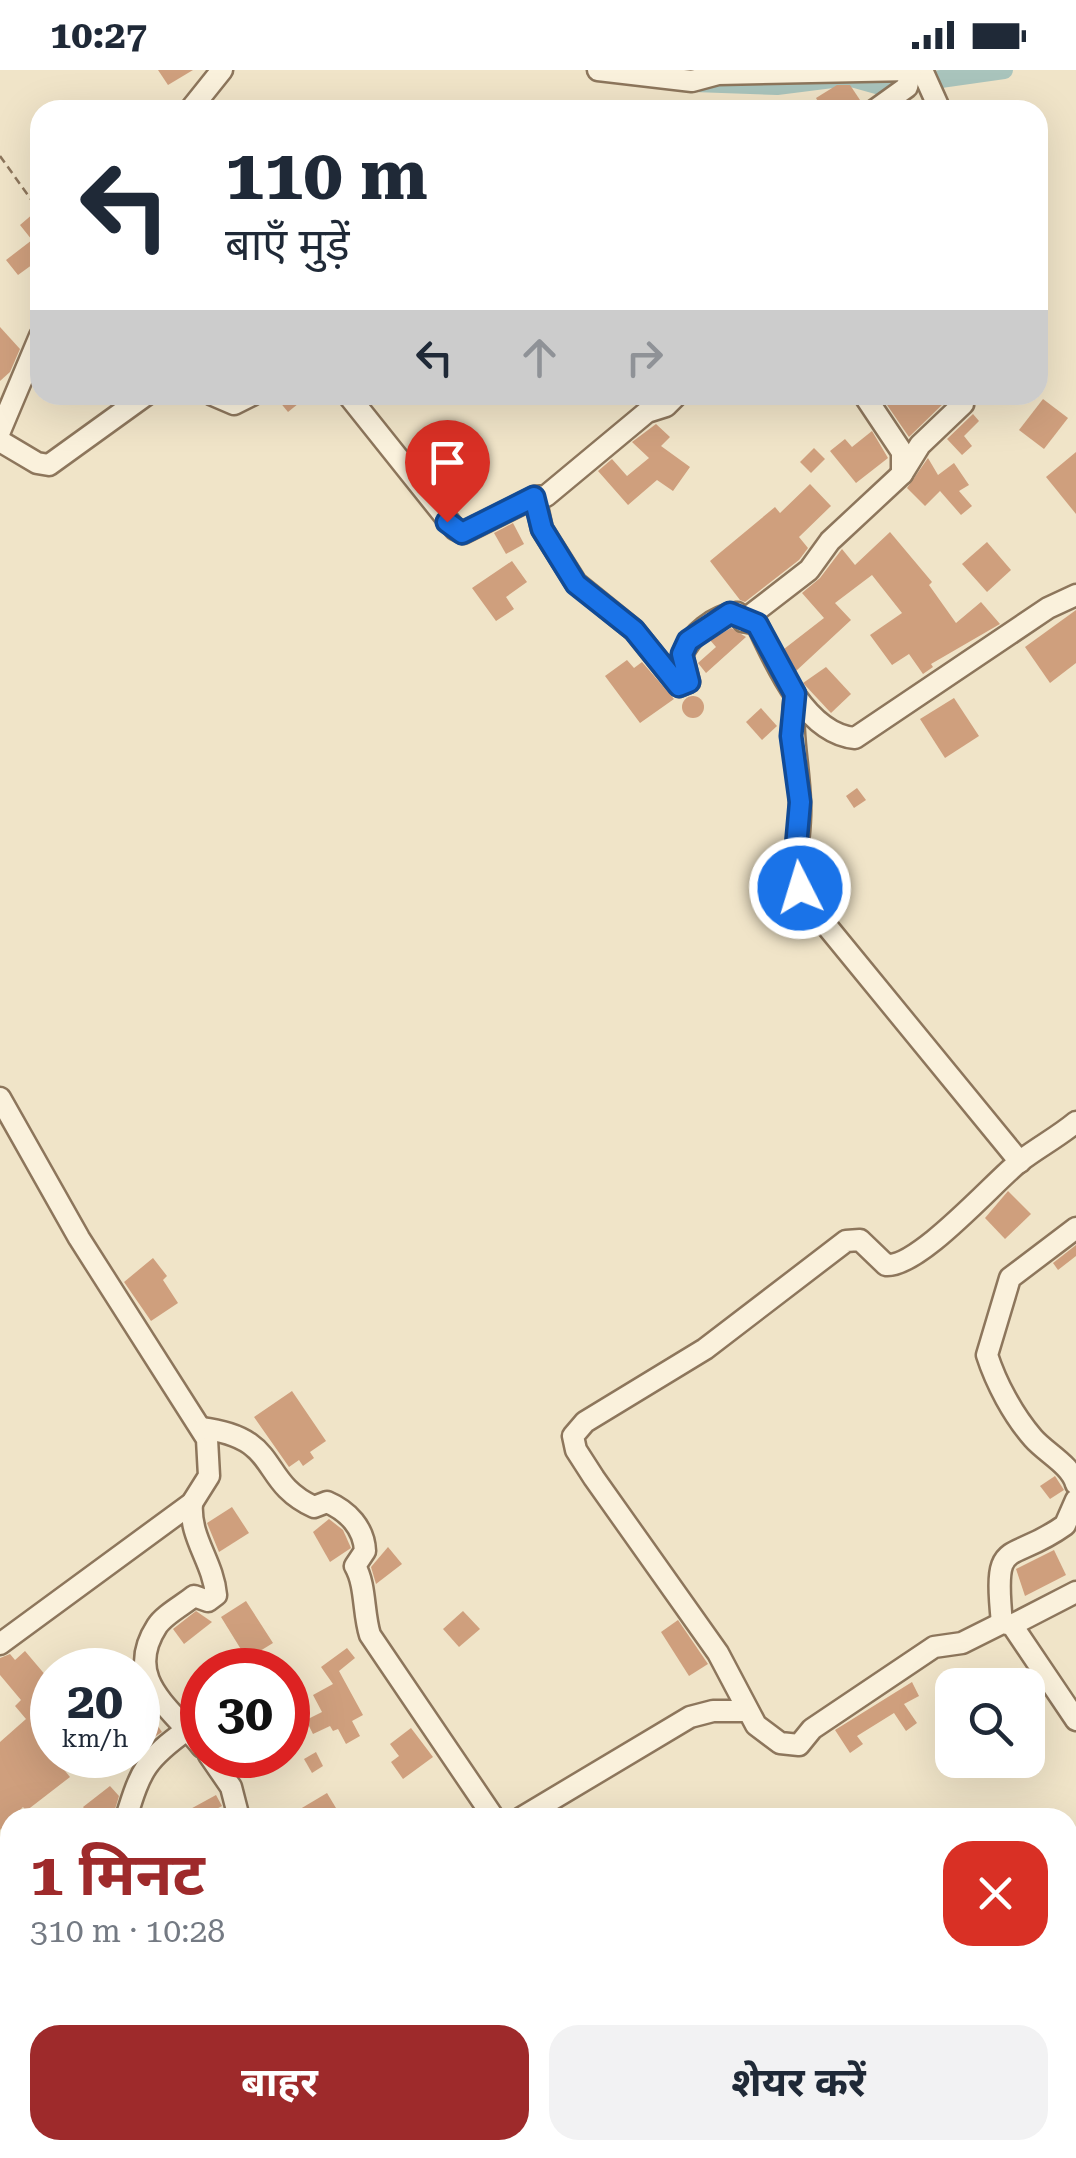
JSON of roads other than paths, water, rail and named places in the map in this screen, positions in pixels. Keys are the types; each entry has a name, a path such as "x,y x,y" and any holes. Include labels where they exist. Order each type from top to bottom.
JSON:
{"street":[{"path":"198,100 222,70"},
{"path":"598,70 692,81 718,74 915,76"},
{"path":"887,100 915,76"},
{"path":"915,76 933,100"},
{"path":"30,365 4,440 37,463 49,464 132,405"},
{"path":"356,405 462,533 534,497 546,496 647,412 667,405"},
{"path":"871,405 902,452 902,474"},
{"path":"743,621 809,570 839,533 902,474 920,445 962,405"},
{"path":"534,497 542,529 576,584 634,630 679,686 689,682 682,654 688,641 736,612 743,621 757,624 795,694 825,726 856,738 1048,608 1076,595"},
{"path":"795,694 791,736 800,802 795,858 800,888 812,908 1020,1162"},
{"path":"0,1098 79,1238 201,1428 211,1464 206,1487 192,1503 0,1644"},
{"path":"1076,1122 1020,1162 958,1220 899,1264 886,1266 860,1240 846,1241 704,1349 585,1422 573,1436 576,1450 594,1478 718,1654 746,1711 780,1743 800,1746 812,1730 934,1647 962,1643 1076,1592"},
{"path":"1076,1228 1010,1278 986,1355 1015,1414 1037,1443 1074,1476 1076,1484"},
{"path":"201,1428 242,1436 255,1444 292,1495 314,1507 327,1502 340,1507 361,1528 365,1551 356,1566 362,1577 362,1604 370,1635 487,1808"},
{"path":"1076,1500 1065,1524 1023,1544 1004,1561 998,1573 1007,1624 1076,1720"},
{"path":"180,1720 148,1683 144,1669 157,1624 194,1596 208,1601 216,1594 212,1572 190,1528 192,1503"},
{"path":"538,1808 690,1718 712,1711 746,1711"},
{"path":"127,1808 145,1763 180,1735"},
{"path":"225,1778 236,1808"}],"waterway":[{"path":"694,83 777,86 848,77 884,87 1004,70"}]}
